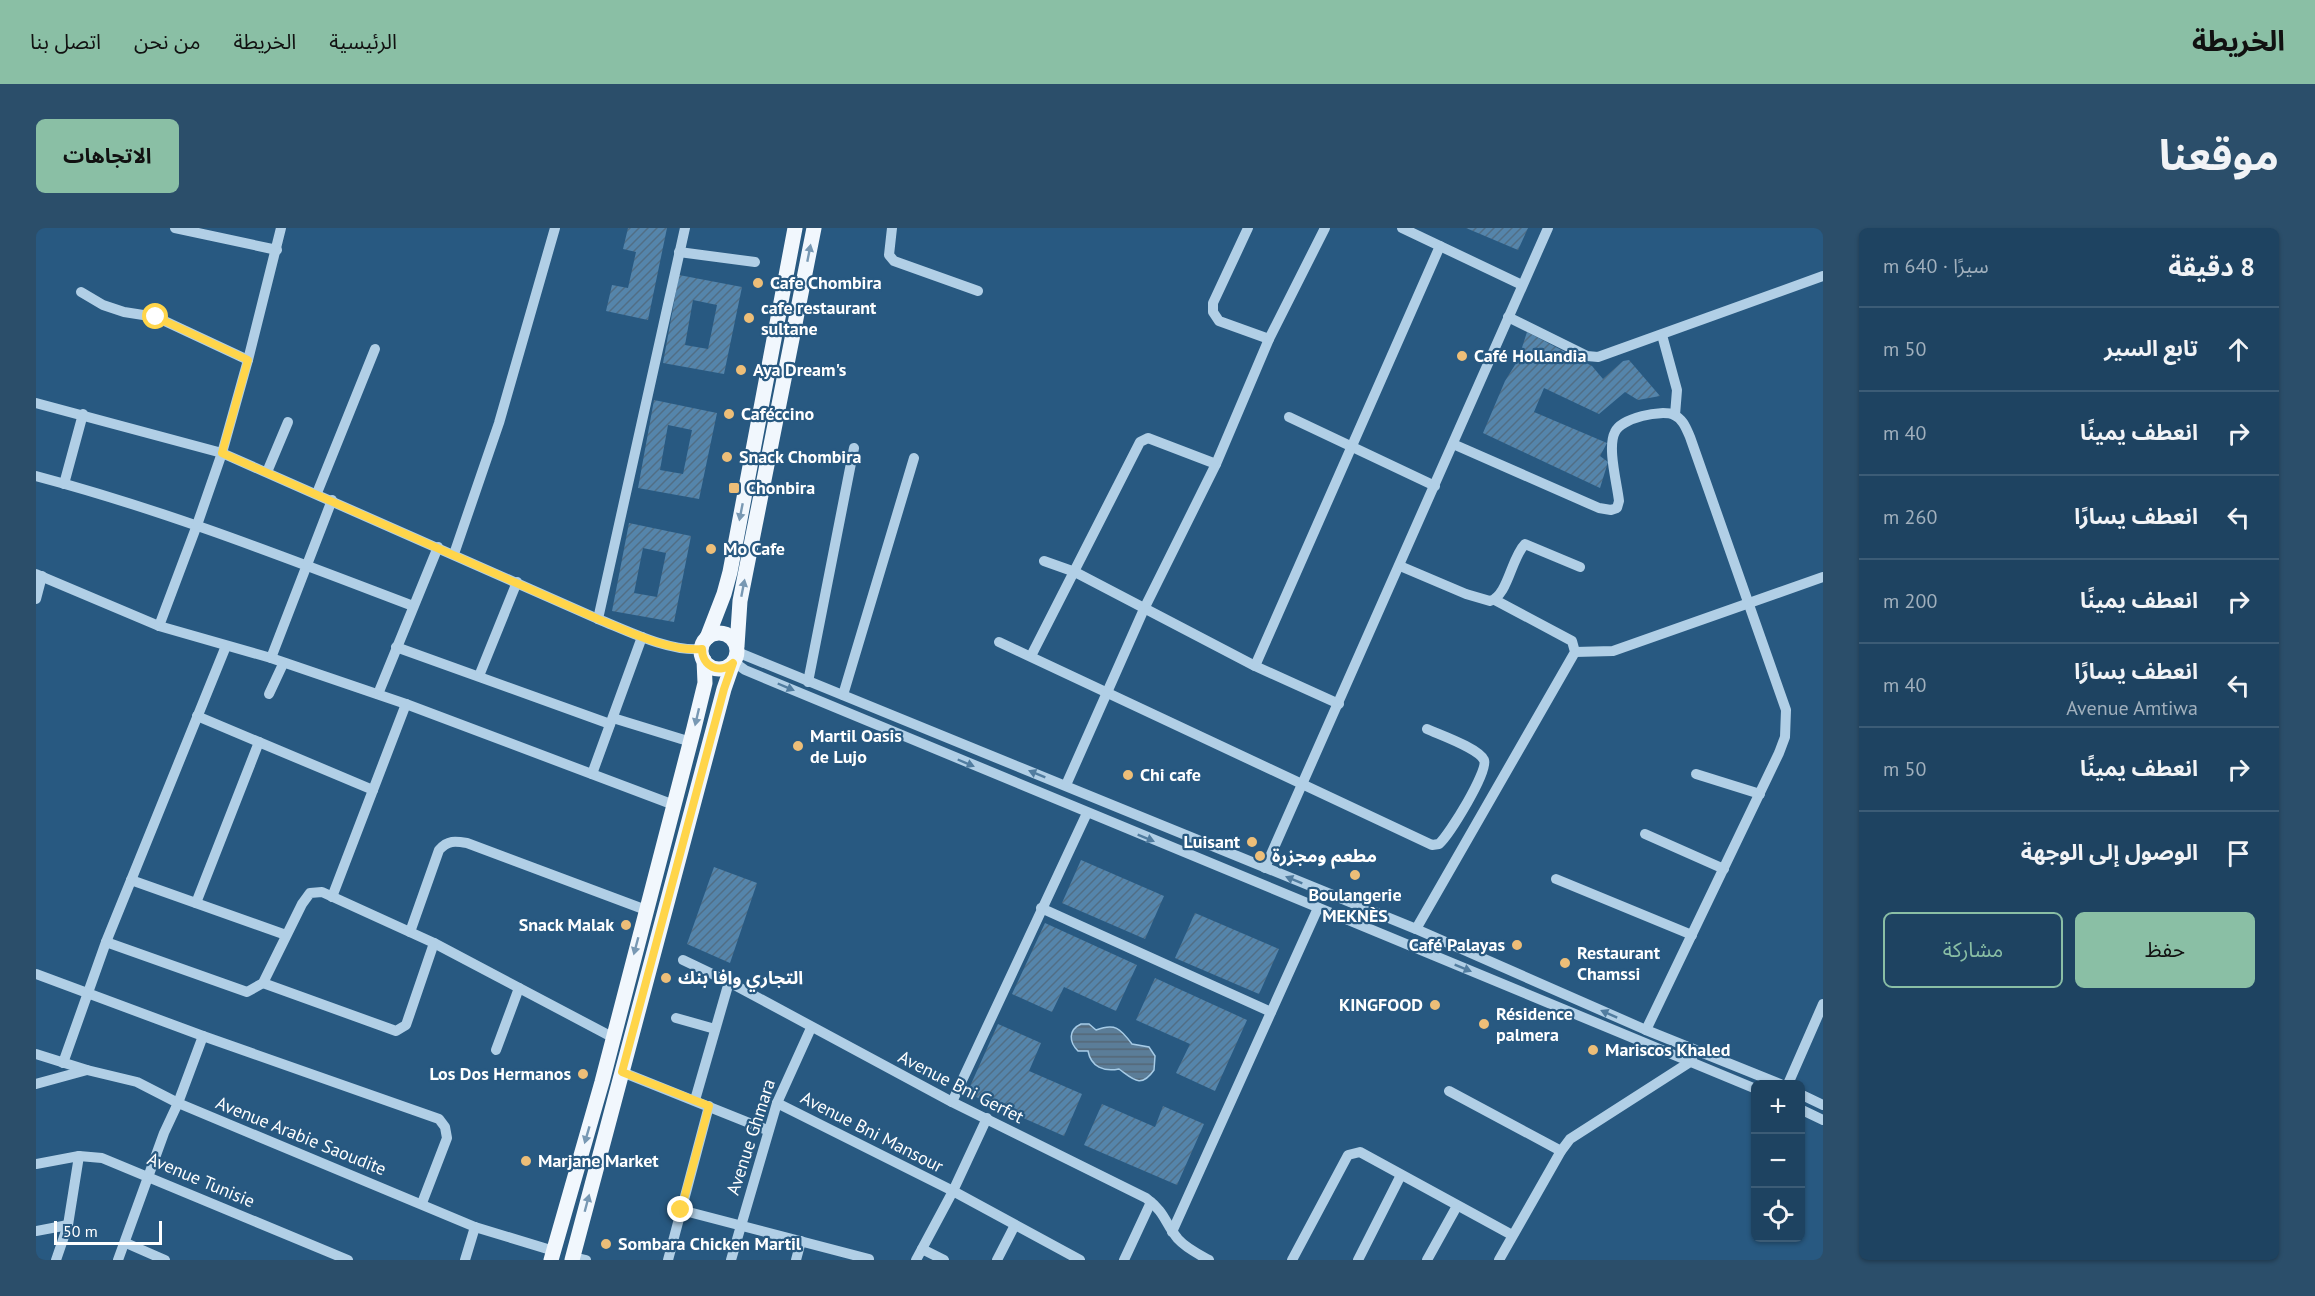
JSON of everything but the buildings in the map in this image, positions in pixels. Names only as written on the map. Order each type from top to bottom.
[{"type":"main road","points":[[553,1256],[602,1082],[705,683],[704,649],[730,572],[795,228]]},
{"type":"main road","points":[[577,1259],[622,1072],[724,689],[735,656],[740,602],[814,228]]},
{"type":"main road","points":[[724,634],[730,636],[735,656],[728,667],[717,669],[707,664],[704,649],[712,635],[724,634]]},
{"type":"street","points":[[175,228],[219,232],[277,250]]},
{"type":"street","points":[[159,626],[222,453],[281,228]]},
{"type":"street","points":[[454,554],[499,423],[555,228]]},
{"type":"street","points":[[598,619],[685,228]]},
{"type":"street","points":[[892,228],[889,255],[894,261],[978,291]]},
{"type":"street","points":[[1248,228],[1213,303],[1212,312],[1219,321],[1269,339]]},
{"type":"street","points":[[1066,785],[1144,609],[1216,464],[1269,339],[1325,228]]},
{"type":"street","points":[[1402,228],[1522,285]]},
{"type":"street","points":[[1265,868],[1548,228]]},
{"type":"street","points":[[1255,666],[1440,246]]},
{"type":"street","points":[[679,252],[755,262]]},
{"type":"street","points":[[1508,317],[1587,356],[1610,354],[1823,276]]},
{"type":"street","points":[[81,292],[103,305],[123,312],[156,317],[248,360]]},
{"type":"street","points":[[1662,335],[1677,390],[1675,415]]},
{"type":"street","points":[[317,493],[375,349]]},
{"type":"street","points":[[36,403],[222,453],[642,637],[683,649],[704,649]]},
{"type":"street","points":[[1453,444],[1599,508],[1611,510],[1617,508],[1619,501],[1612,446],[1617,428],[1659,412],[1675,415],[1684,424],[1690,437],[1786,710],[1785,737],[1760,794],[1646,1030]]},
{"type":"street","points":[[64,483],[83,414]]},
{"type":"street","points":[[1289,417],[1435,486]]},
{"type":"street","points":[[267,471],[288,422]]},
{"type":"street","points":[[1031,656],[1140,442],[1148,438],[1216,464]]},
{"type":"street","points":[[808,682],[854,448]]},
{"type":"street","points":[[843,695],[914,458]]},
{"type":"street","points":[[36,476],[99,492],[197,525],[413,606]]},
{"type":"street","points":[[271,658],[332,500]]},
{"type":"street","points":[[1400,566],[1490,602],[1495,600],[1505,585],[1519,550],[1525,544],[1580,567]]},
{"type":"street","points":[[378,694],[438,547]]},
{"type":"street","points":[[1044,561],[1075,572],[1255,666],[1339,704]]},
{"type":"street","points":[[36,599],[39,575],[159,626],[271,658],[283,664],[378,694],[674,805]]},
{"type":"street","points":[[1575,652],[1613,651],[1823,577]]},
{"type":"street","points":[[479,676],[517,582]]},
{"type":"street","points":[[1416,929],[1575,652],[1572,641],[1562,634],[1495,600]]},
{"type":"street","points":[[592,774],[642,637]]},
{"type":"street","points":[[999,642],[1432,845],[1439,844],[1454,824],[1482,776],[1485,765],[1477,752],[1427,729]]},
{"type":"street","points":[[63,1063],[106,942],[226,646]]},
{"type":"street","points":[[396,646],[612,721],[691,742]]},
{"type":"street","points":[[735,656],[843,695],[1066,785],[1416,929],[1646,1030],[1770,1080]]},
{"type":"street","points":[[735,656],[745,670],[1751,1087]]},
{"type":"street","points":[[269,694],[283,664]]},
{"type":"street","points":[[332,897],[406,704]]},
{"type":"street","points":[[197,716],[373,790]]},
{"type":"street","points":[[196,903],[259,742]]},
{"type":"street","points":[[1696,774],[1760,794]]},
{"type":"street","points":[[952,1102],[1087,813]]},
{"type":"street","points":[[1645,834],[1724,869]]},
{"type":"street","points":[[410,932],[439,850],[446,842],[467,843],[646,910]]},
{"type":"street","points":[[1556,879],[1692,935]]},
{"type":"street","points":[[131,880],[286,935]]},
{"type":"street","points":[[106,942],[247,992],[263,983],[302,904],[310,893],[322,892],[434,943],[612,1037]]},
{"type":"street","points":[[1041,908],[1271,1012]]},
{"type":"street","points":[[1172,1232],[1318,908]]},
{"type":"street","points":[[263,983],[396,1031],[406,1025],[434,943]]},
{"type":"street","name":"Avenue Bni Gerfet","points":[[683,960],[729,982],[952,1102],[1151,1202],[1160,1209],[1172,1232],[1185,1246],[1209,1260]]},
{"type":"street","points":[[36,974],[203,1036],[439,1119],[445,1127],[447,1138],[422,1203]]},
{"type":"street","points":[[695,1100],[729,982]]},
{"type":"street","points":[[496,1050],[519,988]]},
{"type":"street","points":[[1790,1080],[1823,1004]]},
{"type":"street","points":[[676,1018],[715,1029]]},
{"type":"street","name":"Avenue Ghmara","points":[[731,1260],[767,1130],[811,1028]]},
{"type":"street","points":[[118,1260],[164,1133],[203,1036]]},
{"type":"street","points":[[1498,1260],[1570,1139],[1690,1062],[1695,1050]]},
{"type":"street","name":"Avenue Arabie Saoudite","points":[[36,1054],[137,1082],[178,1103],[475,1227],[553,1256]]},
{"type":"street","points":[[36,1084],[87,1070]]},
{"type":"street","points":[[622,1072],[767,1130]]},
{"type":"street","points":[[1449,1091],[1561,1151]]},
{"type":"street","points":[[1805,1096],[1823,1105]]},
{"type":"street","name":"Avenue Bni Mansour","points":[[777,1103],[953,1191],[1080,1260]]},
{"type":"street","points":[[668,1260],[709,1106]]},
{"type":"street","points":[[1805,1111],[1823,1120]]},
{"type":"street","points":[[916,1260],[953,1191],[987,1118]]},
{"type":"street","points":[[1292,1260],[1350,1154],[1360,1152],[1512,1235]]},
{"type":"street","points":[[56,1260],[68,1225],[79,1156]]},
{"type":"street","name":"Avenue Tunisie","points":[[36,1164],[79,1156],[102,1158],[348,1260]]},
{"type":"street","points":[[1358,1260],[1401,1175]]},
{"type":"street","points":[[1124,1260],[1151,1202]]},
{"type":"street","points":[[1427,1260],[1457,1206]]},
{"type":"street","points":[[681,1210],[869,1259]]},
{"type":"street","points":[[36,1231],[68,1225]]},
{"type":"street","points":[[997,1260],[1015,1225]]},
{"type":"street","points":[[465,1260],[475,1227]]},
{"type":"street","points":[[796,1260],[801,1240]]},
{"type":"street","points":[[126,1243],[165,1260]]},
{"type":"street","points":[[922,1249],[944,1260]]},
{"type":"water","points":[[1081,1024],[1089,1024],[1096,1030],[1108,1027],[1117,1028],[1132,1044],[1149,1047],[1155,1056],[1154,1070],[1141,1081],[1133,1079],[1119,1069],[1108,1070],[1095,1065],[1088,1051],[1078,1051],[1073,1044],[1072,1033]]},
{"type":"place","name":"Cafe Chombira","points":[[758,283]]},
{"type":"place","name":"cafe restaurant sultane","points":[[749,318]]},
{"type":"place","name":"Café Hollandia","points":[[1462,356]]},
{"type":"place","name":"Aya Dream's","points":[[741,370]]},
{"type":"place","name":"Caféccino","points":[[729,414]]},
{"type":"place","name":"Snack Chombira","points":[[727,457]]},
{"type":"place","name":"Chonbira","points":[[734,488]]},
{"type":"place","name":"Mo Cafe","points":[[711,549]]},
{"type":"place","name":"Martil Oasis de Lujo","points":[[798,746]]},
{"type":"place","name":"Chi cafe","points":[[1128,775]]},
{"type":"place","name":"Luisant","points":[[1252,842]]},
{"type":"place","name":"مطعم ومجزرة","points":[[1260,856]]},
{"type":"place","name":"Boulangerie MEKNÈS","points":[[1355,875]]},
{"type":"place","name":"Snack Malak","points":[[626,925]]},
{"type":"place","name":"Café Palayas","points":[[1517,945]]},
{"type":"place","name":"Restaurant Chamssi","points":[[1565,963]]},
{"type":"place","name":"التجاري وافا بنك","points":[[666,978]]},
{"type":"place","name":"KINGFOOD","points":[[1435,1005]]},
{"type":"place","name":"Résidence palmera","points":[[1484,1024]]},
{"type":"place","name":"Mariscos Khaled","points":[[1593,1050]]},
{"type":"place","name":"Los Dos Hermanos","points":[[583,1074]]},
{"type":"place","name":"Marjane Market","points":[[526,1161]]},
{"type":"place","name":"Sombara Chicken Martil","points":[[606,1244]]},
{"type":"route","points":[[156,317],[248,360],[222,453],[642,637],[683,649],[702,649],[704,660],[712,667],[723,669],[733,663],[724,689],[622,1072],[709,1106],[681,1210]]}]
